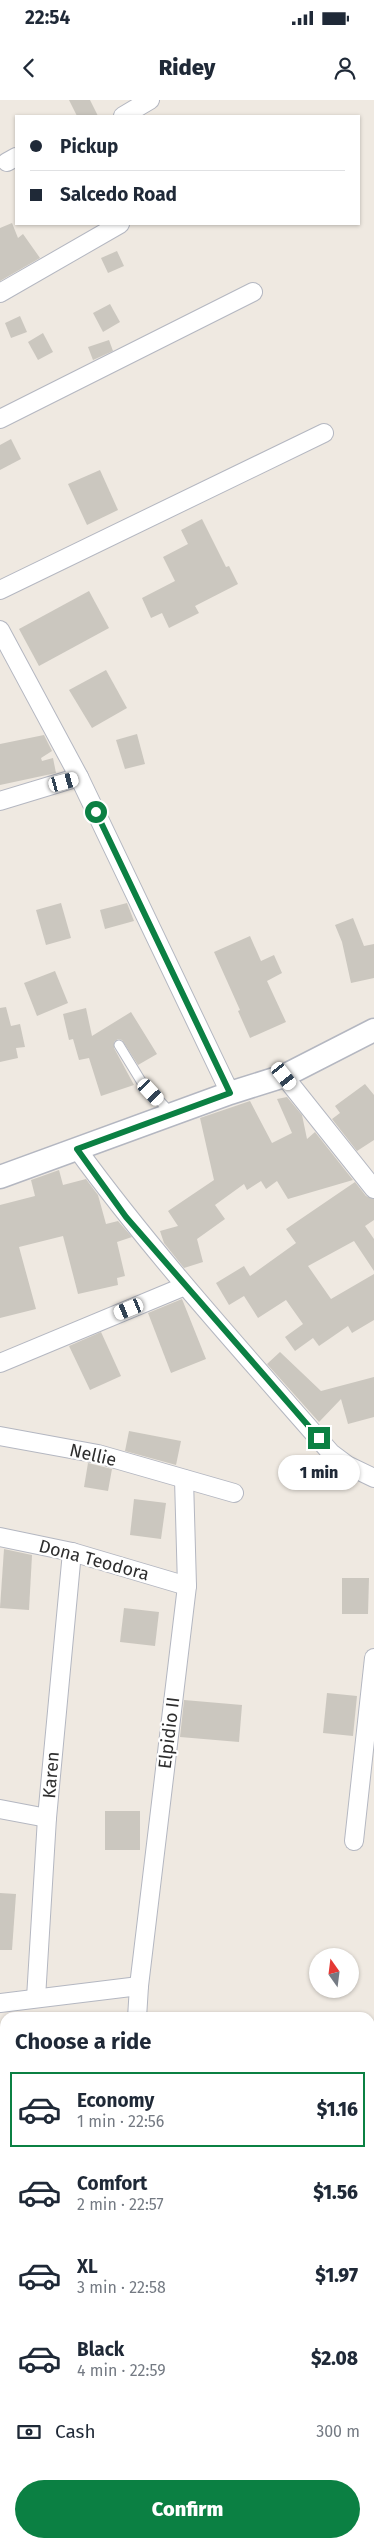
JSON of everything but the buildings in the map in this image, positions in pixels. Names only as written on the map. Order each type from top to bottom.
[{"type":"street","points":[[127,115],[150,100]]},
{"type":"street","points":[[0,293],[118,225]]},
{"type":"street","points":[[0,419],[253,292]]},
{"type":"street","points":[[0,590],[324,433]]},
{"type":"street","points":[[0,630],[79,777],[230,1093]]},
{"type":"street","points":[[0,801],[79,777]]},
{"type":"street","points":[[0,1177],[230,1093],[284,1076],[374,1030]]},
{"type":"street","points":[[284,1076],[374,1189]]},
{"type":"street","points":[[77,1149],[126,1217],[331,1453],[347,1465],[374,1478]]},
{"type":"street","points":[[0,1363],[185,1286]]},
{"type":"street","name":"Nellie","points":[[0,1436],[98,1454],[234,1493]]},
{"type":"street","name":"Elpidio II","points":[[137,2012],[186,1586],[184,1479]]},
{"type":"street","name":"Dona Teodora","points":[[0,1537],[72,1552],[186,1586]]},
{"type":"street","name":"Karen","points":[[36,1998],[47,1818],[72,1552]]},
{"type":"street","points":[[354,1841],[374,1658]]},
{"type":"street","points":[[0,1809],[47,1818]]},
{"type":"street","points":[[0,2003],[139,1986]]},
{"type":"lane","points":[[119,1046],[141,1080],[172,1114]]},
{"type":"route","points":[[96,812],[230,1093],[77,1149],[126,1217],[319,1438]]}]
